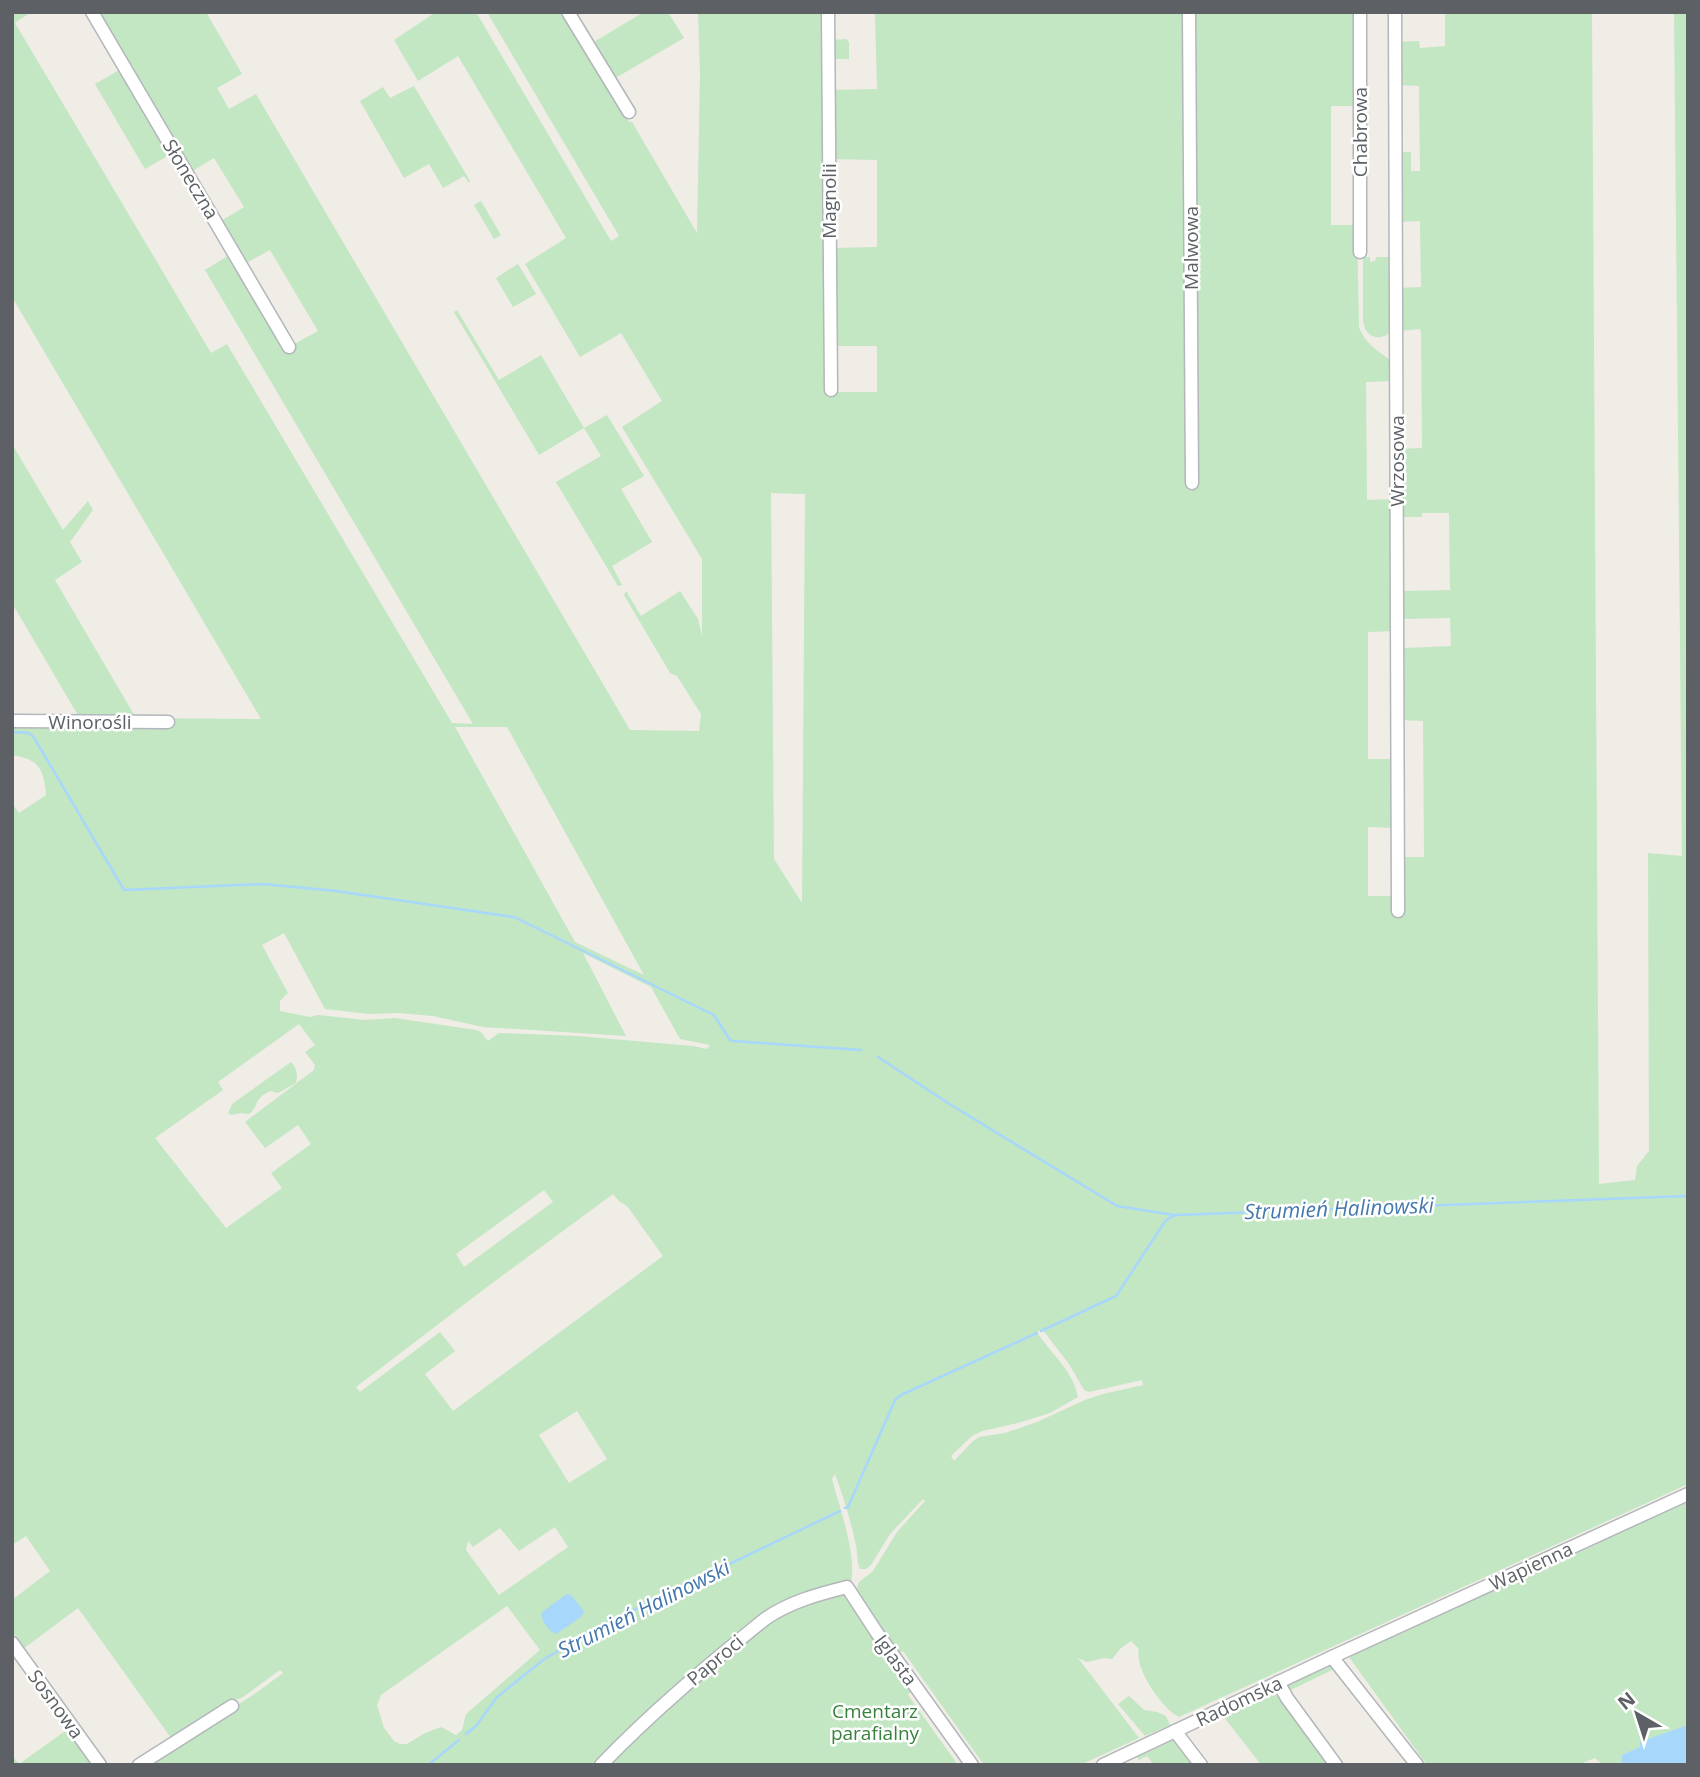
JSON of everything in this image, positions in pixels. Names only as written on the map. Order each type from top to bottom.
[{"type":"street","name":"Słoneczna","points":[[92,12],[289,347]]},
{"type":"street","points":[[568,12],[629,112]]},
{"type":"street","name":"Magnolii","points":[[828,12],[831,390]]},
{"type":"street","name":"Malwowa","points":[[1189,12],[1192,483]]},
{"type":"street","name":"Chabrowa","points":[[1360,12],[1360,252]]},
{"type":"street","name":"Wrzosowa","points":[[1395,12],[1398,911]]},
{"type":"street","name":"Winorośli","points":[[12,721],[168,722]]},
{"type":"street","name":"Wapienna","points":[[1374,1638],[1688,1494]]},
{"type":"street","name":"Paproci","points":[[601,1765],[673,1695],[765,1619],[803,1600],[848,1587]]},
{"type":"street","name":"Iglasta","points":[[848,1587],[877,1633],[972,1765]]},
{"type":"street","name":"Radomska","points":[[1103,1765],[1119,1762],[1175,1731],[1374,1638]]},
{"type":"street","name":"Sosnowa","points":[[12,1643],[100,1765]]},
{"type":"street","points":[[1332,1657],[1417,1765]]},
{"type":"street","points":[[1278,1682],[1336,1765]]},
{"type":"street","points":[[139,1765],[232,1706]]},
{"type":"street","points":[[1175,1731],[1201,1765]]},
{"type":"green space","name":"Cmentarz parafialny","points":[[12,12],[31,12],[15,23],[211,353],[227,344],[452,723],[473,724],[205,270],[231,254],[287,348],[318,331],[270,250],[246,263],[221,221],[244,207],[214,158],[191,172],[96,12],[206,12],[242,74],[217,88],[229,109],[256,94],[630,730],[699,731],[701,714],[677,676],[670,673],[624,595],[626,591],[641,616],[680,591],[698,619],[702,636],[702,559],[622,427],[662,401],[621,333],[580,357],[525,264],[566,238],[458,56],[418,81],[394,40],[433,12],[476,12],[611,241],[619,236],[487,12],[564,12],[697,233],[700,74],[698,12],[824,12],[827,392],[877,392],[877,346],[832,346],[832,248],[877,247],[877,160],[832,159],[832,90],[877,89],[875,12],[1358,12],[1358,18],[1355,20],[1358,31],[1358,58],[1355,59],[1358,71],[1358,106],[1331,106],[1331,225],[1357,225],[1359,327],[1369,343],[1394,362],[1394,381],[1366,382],[1367,500],[1395,499],[1395,631],[1368,632],[1368,759],[1395,759],[1395,828],[1368,827],[1368,896],[1394,896],[1395,912],[1401,912],[1401,857],[1424,857],[1423,721],[1400,720],[1401,645],[1404,648],[1451,646],[1450,618],[1401,619],[1403,591],[1450,590],[1449,513],[1422,513],[1422,517],[1403,517],[1403,530],[1401,529],[1400,449],[1422,448],[1421,332],[1420,329],[1399,331],[1399,288],[1421,287],[1420,221],[1398,222],[1398,189],[1401,187],[1401,179],[1398,152],[1411,152],[1411,171],[1420,171],[1419,86],[1397,85],[1397,42],[1419,41],[1420,48],[1445,46],[1445,12],[1592,12],[1599,1184],[1635,1180],[1637,1166],[1649,1151],[1648,853],[1682,856],[1674,12],[1688,12],[1688,1484],[1179,1717],[1165,1706],[1151,1687],[1140,1666],[1139,1649],[1131,1641],[1112,1659],[1087,1662],[1078,1658],[1139,1738],[1080,1765],[984,1765],[903,1651],[897,1655],[855,1594],[859,1582],[873,1571],[897,1532],[925,1501],[923,1499],[890,1534],[871,1565],[860,1569],[851,1524],[835,1474],[832,1479],[852,1558],[851,1582],[769,1611],[685,1680],[623,1738],[628,1741],[763,1623],[784,1610],[838,1592],[844,1593],[852,1602],[892,1659],[889,1662],[910,1692],[908,1695],[958,1765],[146,1765],[283,1673],[280,1670],[243,1697],[228,1703],[171,1738],[78,1608],[23,1649],[12,1631],[12,1600],[50,1571],[26,1536],[12,1545],[12,803],[19,813],[46,795],[44,778],[38,767],[28,759],[12,755],[12,723],[22,723],[20,718],[12,718],[12,714],[41,714],[47,719],[79,717],[12,603],[12,444],[63,530],[88,501],[93,510],[70,542],[82,562],[55,580],[136,718],[261,719],[12,297]],"holes":[[[771,493],[805,494],[802,903],[774,859]],[[455,727],[507,727],[644,975],[575,942]],[[284,933],[325,1009],[433,1016],[483,1027],[626,1036],[583,953],[651,987],[680,1039],[710,1045],[707,1049],[577,1036],[499,1033],[488,1041],[476,1030],[395,1018],[365,1020],[318,1015],[310,1017],[280,1011],[280,1001],[288,993],[262,945]],[[299,1024],[315,1045],[305,1052],[315,1065],[314,1070],[245,1122],[265,1148],[298,1125],[311,1144],[271,1173],[282,1188],[226,1228],[155,1138],[223,1090],[218,1082]],[[544,1190],[553,1202],[464,1267],[456,1254]],[[613,1194],[627,1206],[663,1256],[453,1411],[425,1374],[455,1351],[440,1332],[360,1392],[356,1387]],[[1042,1329],[1069,1364],[1084,1390],[1089,1392],[1142,1380],[1143,1385],[1085,1400],[1005,1433],[979,1437],[954,1461],[951,1456],[972,1436],[1050,1413],[1078,1397],[1066,1370],[1037,1332]],[[577,1411],[607,1459],[569,1483],[539,1435]],[[555,1527],[568,1547],[499,1595],[466,1550],[468,1541],[473,1547],[500,1528],[519,1551]],[[507,1606],[540,1650],[466,1714],[462,1730],[456,1735],[441,1727],[407,1744],[400,1744],[394,1741],[384,1728],[377,1705],[381,1695]]]},
{"type":"green space","points":[[644,12],[668,12],[684,38],[612,80],[592,43]]},
{"type":"green space","points":[[846,39],[849,42],[849,59],[832,59],[831,40]]},
{"type":"green space","points":[[121,69],[171,154],[145,169],[95,84]]},
{"type":"green space","points":[[414,86],[469,183],[464,176],[443,188],[429,164],[404,178],[360,101],[383,87],[390,98]]},
{"type":"green space","points":[[481,201],[501,235],[494,239],[474,205]]},
{"type":"green space","points":[[1365,226],[1365,257],[1370,257],[1370,262],[1375,261],[1376,257],[1393,257],[1390,301],[1394,329],[1380,337],[1370,335],[1363,321]]},
{"type":"green space","points":[[518,264],[536,294],[513,307],[496,278]]},
{"type":"green space","points":[[457,310],[499,380],[541,355],[584,428],[539,455],[454,312]]},
{"type":"green space","points":[[607,415],[644,476],[621,489],[652,542],[612,566],[622,585],[618,586],[556,482],[601,456],[584,428]]},
{"type":"green space","points":[[291,1062],[295,1067],[296,1083],[278,1093],[270,1091],[265,1094],[249,1114],[228,1113],[232,1104]]},
{"type":"green space","points":[[1688,1502],[1688,1725],[1622,1755],[1622,1765],[1603,1765],[1595,1758],[1578,1765],[1427,1765],[1349,1657]]},
{"type":"green space","points":[[1334,1664],[1336,1668],[1287,1692],[1284,1687]]},
{"type":"green space","points":[[1274,1692],[1332,1765],[1256,1765],[1259,1762],[1223,1716]]},
{"type":"green space","points":[[1129,1696],[1144,1710],[1166,1716],[1170,1725],[1145,1736],[1118,1704]]},
{"type":"green space","points":[[68,1729],[96,1765],[12,1765],[12,1755],[19,1764]]},
{"type":"green space","points":[[1176,1737],[1198,1765],[1154,1765],[1147,1756],[1139,1760],[1136,1756]]},
{"type":"water","points":[[570,1594],[584,1611],[581,1617],[556,1634],[546,1626],[541,1613]]},
{"type":"water","points":[[1688,1725],[1688,1765],[1622,1765],[1622,1755],[1640,1747],[1640,1742]]},
{"type":"waterway","points":[[12,732],[29,733],[33,736],[124,890],[263,884],[336,891],[514,917],[714,1015],[730,1040],[861,1050]]},
{"type":"waterway","points":[[878,1057],[951,1105],[1117,1206],[1174,1215]]},
{"type":"waterway","name":"Strumień Halinowski","points":[[1041,1331],[1116,1296],[1166,1220],[1176,1215],[1688,1196]]},
{"type":"waterway","name":"Strumień Halinowski","points":[[845,1508],[848,1507],[895,1400],[1037,1333]]},
{"type":"waterway","name":"Strumień Halinowski","points":[[466,1734],[476,1726],[497,1697],[543,1660],[592,1630],[840,1511]]},
{"type":"waterway","name":"Strumień Halinowski","points":[[428,1765],[459,1740]]}]
